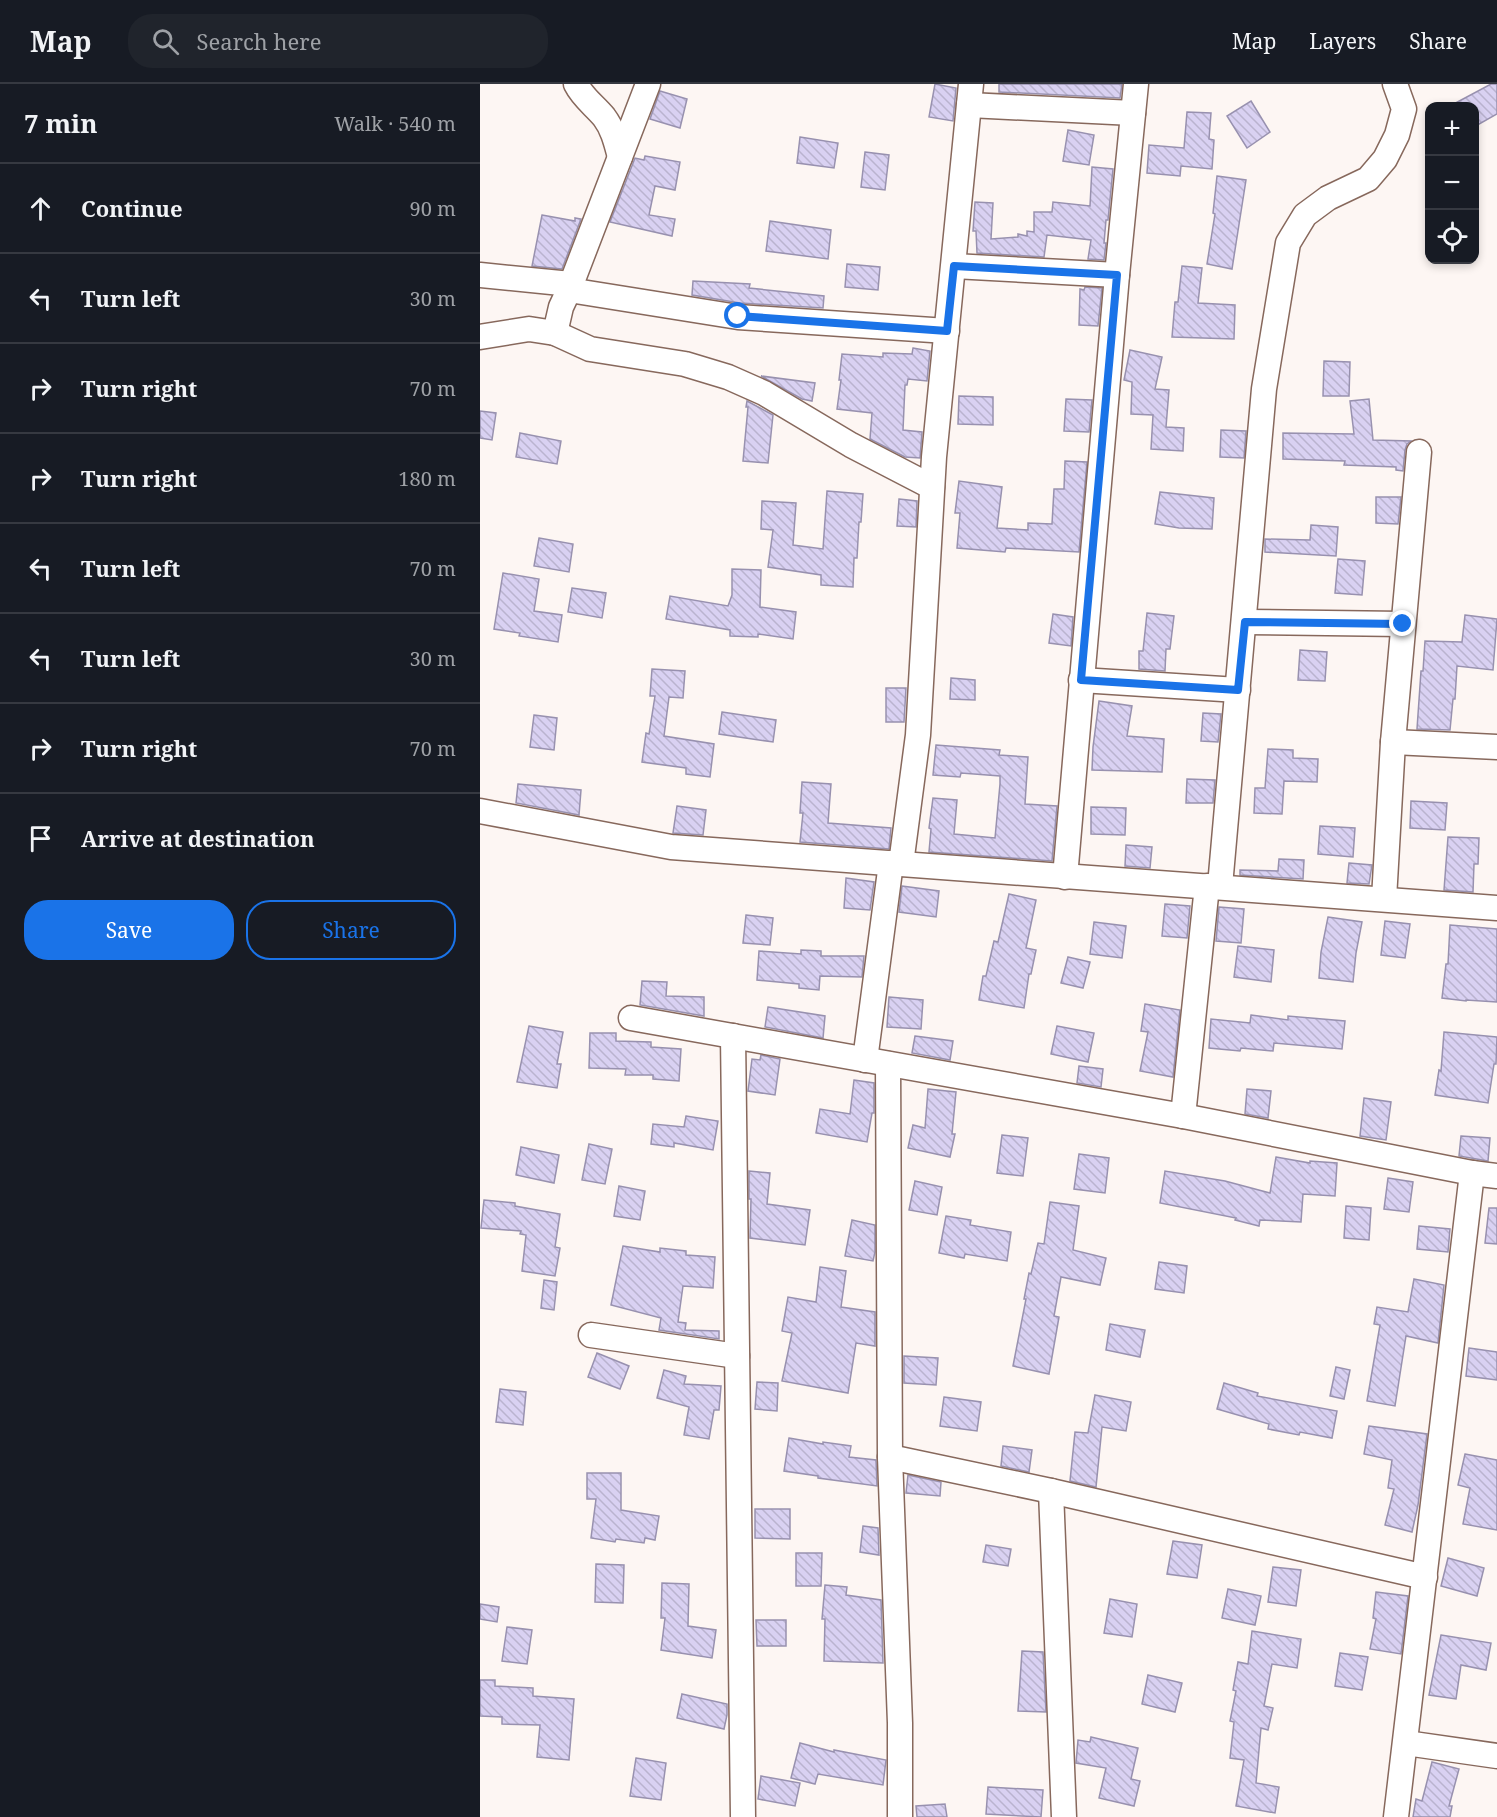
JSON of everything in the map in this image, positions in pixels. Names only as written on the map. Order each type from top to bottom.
[{"type":"street","points":[[576,84],[581,95],[603,116],[612,129],[620,157]]},
{"type":"street","points":[[555,333],[567,294],[648,84]]},
{"type":"street","points":[[1065,877],[1117,275],[1137,84]]},
{"type":"street","points":[[1183,1116],[1238,690],[1264,389],[1288,243],[1305,215],[1328,198],[1368,179],[1385,159],[1397,135],[1404,109],[1395,84]]},
{"type":"street","points":[[900,1817],[900,1723],[876,1062],[896,864],[918,735],[932,488],[970,94],[1133,113]]},
{"type":"street","points":[[954,266],[1117,275]]},
{"type":"street","points":[[480,275],[567,294],[738,316],[947,331]]},
{"type":"street","points":[[530,329],[567,294]]},
{"type":"street","points":[[480,337],[530,329],[555,333],[590,349],[685,364],[728,377],[764,393],[851,445],[932,488]]},
{"type":"street","points":[[1384,899],[1393,742],[1419,452]]},
{"type":"street","points":[[1245,622],[1403,624]]},
{"type":"street","points":[[1081,680],[1238,690]]},
{"type":"street","points":[[1393,742],[1497,747]]},
{"type":"street","points":[[480,811],[671,847],[1497,908]]},
{"type":"street","points":[[631,1018],[1183,1116],[1497,1176]]},
{"type":"street","points":[[733,1036],[743,1817]]},
{"type":"street","points":[[1396,1817],[1472,1173]]},
{"type":"street","points":[[591,1335],[737,1356]]},
{"type":"street","points":[[890,1457],[1051,1491],[1425,1577]]},
{"type":"street","points":[[1051,1491],[1064,1817]]},
{"type":"street","points":[[1406,1743],[1497,1756]]},
{"type":"building","points":[[935,84],[956,88],[953,121],[929,117]]},
{"type":"building","points":[[999,84],[1122,84],[1120,98],[999,92]]},
{"type":"building","points":[[1491,84],[1497,84],[1497,114],[1479,124],[1479,102],[1457,102]]},
{"type":"building","points":[[660,91],[687,99],[680,128],[650,119]]},
{"type":"building","points":[[1251,101],[1270,132],[1247,148],[1227,116]]},
{"type":"building","points":[[1187,112],[1211,113],[1209,139],[1214,140],[1212,169],[1181,166],[1180,176],[1147,173],[1149,145],[1184,148]]},
{"type":"building","points":[[1068,130],[1094,135],[1089,165],[1063,161]]},
{"type":"building","points":[[800,137],[838,143],[834,168],[797,163]]},
{"type":"building","points":[[865,152],[889,155],[885,190],[861,187]]},
{"type":"building","points":[[645,156],[680,162],[675,190],[655,186],[649,215],[675,219],[672,236],[610,222],[635,158],[644,160]]},
{"type":"building","points":[[1092,167],[1113,169],[1108,220],[1106,220],[1104,260],[1088,259],[1091,240],[1047,235],[1044,257],[977,253],[976,231],[973,231],[975,202],[993,203],[991,239],[1018,237],[1018,234],[1027,236],[1027,231],[1034,232],[1034,212],[1052,212],[1053,202],[1090,206]]},
{"type":"building","points":[[1217,176],[1246,180],[1232,269],[1207,264],[1215,214],[1213,213]]},
{"type":"building","points":[[542,215],[575,221],[575,218],[581,219],[562,269],[532,266]]},
{"type":"building","points":[[770,221],[831,230],[828,259],[766,251]]},
{"type":"building","points":[[847,264],[880,267],[878,290],[845,287]]},
{"type":"building","points":[[1182,266],[1202,268],[1198,303],[1235,305],[1234,339],[1172,337],[1175,302],[1178,302]]},
{"type":"building","points":[[693,281],[750,284],[749,288],[824,296],[823,308],[740,303],[692,295]]},
{"type":"building","points":[[1085,287],[1102,288],[1098,326],[1079,325],[1080,289],[1084,290]]},
{"type":"building","points":[[913,348],[930,351],[927,381],[908,379],[905,385],[903,430],[922,432],[920,458],[905,457],[870,439],[872,413],[837,409],[842,354],[883,357],[883,353],[912,354]]},
{"type":"building","points":[[1130,350],[1162,357],[1155,389],[1169,390],[1166,427],[1184,428],[1183,451],[1151,449],[1153,415],[1131,414],[1132,382],[1124,380]]},
{"type":"building","points":[[1324,361],[1350,362],[1349,396],[1323,396]]},
{"type":"building","points":[[761,376],[815,383],[812,401],[802,399]]},
{"type":"building","points":[[959,396],[993,397],[993,425],[958,424]]},
{"type":"building","points":[[1066,399],[1092,400],[1089,432],[1064,431]]},
{"type":"building","points":[[1369,399],[1373,440],[1411,441],[1405,450],[1403,471],[1396,470],[1396,467],[1344,465],[1345,461],[1283,459],[1283,433],[1354,434],[1350,401]]},
{"type":"building","points":[[747,401],[773,415],[768,463],[743,461]]},
{"type":"building","points":[[480,411],[496,413],[492,440],[480,438]]},
{"type":"building","points":[[1221,430],[1246,431],[1244,458],[1220,457]]},
{"type":"building","points":[[520,433],[561,441],[557,464],[516,457]]},
{"type":"building","points":[[1065,461],[1087,462],[1079,552],[1006,548],[1005,552],[957,548],[960,513],[955,513],[959,481],[1002,487],[997,528],[1028,530],[1028,523],[1052,524],[1054,489],[1064,489]]},
{"type":"building","points":[[827,491],[863,494],[857,558],[854,558],[853,587],[821,585],[821,575],[768,567],[773,530],[761,529],[762,501],[796,503],[793,545],[823,549]]},
{"type":"building","points":[[1160,492],[1214,498],[1212,529],[1179,528],[1155,524]]},
{"type":"building","points":[[1376,497],[1401,497],[1398,524],[1376,523]]},
{"type":"building","points":[[899,499],[917,501],[916,527],[897,526]]},
{"type":"building","points":[[1311,525],[1338,527],[1336,556],[1265,552],[1265,539],[1310,540]]},
{"type":"building","points":[[539,538],[573,544],[569,572],[534,566]]},
{"type":"building","points":[[1338,559],[1365,561],[1362,595],[1335,593]]},
{"type":"building","points":[[732,569],[761,570],[760,607],[796,612],[793,639],[758,634],[758,637],[730,636],[730,630],[666,619],[670,596],[728,606],[732,595]]},
{"type":"building","points":[[503,573],[539,579],[534,611],[562,615],[558,642],[519,636],[520,633],[494,629]]},
{"type":"building","points":[[572,588],[606,593],[602,618],[568,612]]},
{"type":"building","points":[[1147,613],[1174,616],[1170,649],[1166,649],[1165,671],[1139,669],[1139,651],[1143,651]]},
{"type":"building","points":[[1053,614],[1073,617],[1071,646],[1049,643]]},
{"type":"building","points":[[1465,615],[1497,619],[1493,670],[1457,666],[1450,730],[1417,729],[1425,641],[1462,642]]},
{"type":"building","points":[[1300,650],[1327,652],[1325,681],[1298,680]]},
{"type":"building","points":[[652,669],[685,671],[683,698],[669,697],[664,736],[714,744],[710,777],[686,774],[686,768],[642,762],[655,696],[650,696]]},
{"type":"building","points":[[951,678],[975,680],[975,700],[950,699]]},
{"type":"building","points":[[886,688],[906,688],[904,722],[886,722]]},
{"type":"building","points":[[1099,701],[1132,706],[1127,736],[1164,739],[1162,772],[1092,770]]},
{"type":"building","points":[[722,712],[776,720],[773,742],[719,734]]},
{"type":"building","points":[[1203,713],[1221,714],[1218,742],[1201,741]]},
{"type":"building","points":[[534,715],[557,718],[554,750],[530,747]]},
{"type":"building","points":[[936,745],[1000,750],[999,755],[1028,757],[1025,804],[1057,806],[1052,861],[929,852],[933,798],[957,800],[954,834],[995,838],[1000,784],[1000,776],[961,773],[960,777],[933,775]]},
{"type":"building","points":[[1268,749],[1293,750],[1293,758],[1318,759],[1317,782],[1284,781],[1282,814],[1254,813],[1255,788],[1265,788]]},
{"type":"building","points":[[1187,779],[1215,780],[1213,803],[1186,803]]},
{"type":"building","points":[[802,782],[831,784],[828,823],[891,828],[889,849],[800,842],[803,813],[800,813]]},
{"type":"building","points":[[518,784],[581,790],[579,815],[516,803]]},
{"type":"building","points":[[1411,801],[1447,803],[1445,830],[1410,828]]},
{"type":"building","points":[[677,806],[706,810],[703,835],[673,833]]},
{"type":"building","points":[[1091,807],[1126,808],[1125,835],[1091,834]]},
{"type":"building","points":[[1320,826],[1355,828],[1353,857],[1318,854]]},
{"type":"building","points":[[1448,837],[1479,838],[1478,864],[1474,864],[1473,892],[1444,890]]},
{"type":"building","points":[[1126,845],[1152,847],[1150,868],[1125,866]]},
{"type":"building","points":[[1279,859],[1304,860],[1303,879],[1240,875],[1240,870],[1278,871]]},
{"type":"building","points":[[1349,863],[1372,865],[1369,884],[1347,883]]},
{"type":"building","points":[[846,878],[874,882],[870,910],[844,908]]},
{"type":"building","points":[[902,886],[939,891],[936,917],[899,912]]},
{"type":"building","points":[[1009,894],[1036,900],[1026,948],[1036,950],[1031,974],[1029,974],[1024,1008],[979,1000],[983,976],[986,976],[994,941],[998,942]]},
{"type":"building","points":[[1165,904],[1190,906],[1187,938],[1162,936]]},
{"type":"building","points":[[1219,907],[1244,909],[1241,943],[1216,941]]},
{"type":"building","points":[[746,915],[773,918],[770,945],[743,943]]},
{"type":"building","points":[[1328,917],[1362,922],[1353,982],[1319,978],[1321,952]]},
{"type":"building","points":[[1385,921],[1410,924],[1405,958],[1381,955]]},
{"type":"building","points":[[1094,922],[1126,926],[1122,958],[1090,954]]},
{"type":"building","points":[[1450,925],[1497,929],[1497,1002],[1442,998],[1446,964],[1448,964]]},
{"type":"building","points":[[1238,946],[1274,950],[1271,982],[1234,977]]},
{"type":"building","points":[[801,950],[821,951],[821,956],[864,956],[862,977],[820,976],[819,990],[799,988],[799,984],[757,980],[759,951],[801,954]]},
{"type":"building","points":[[1068,957],[1090,962],[1083,988],[1061,983]]},
{"type":"building","points":[[642,981],[667,982],[666,996],[704,997],[704,1016],[640,1005]]},
{"type":"building","points":[[889,997],[923,1000],[921,1029],[887,1027]]},
{"type":"building","points":[[1145,1004],[1180,1010],[1173,1077],[1140,1071],[1148,1032],[1141,1031]]},
{"type":"building","points":[[768,1007],[825,1016],[823,1038],[765,1027]]},
{"type":"building","points":[[1251,1015],[1288,1020],[1288,1016],[1345,1021],[1342,1049],[1274,1043],[1273,1051],[1209,1048],[1211,1019],[1250,1023]]},
{"type":"building","points":[[529,1026],[563,1032],[557,1064],[561,1064],[557,1088],[517,1082]]},
{"type":"building","points":[[1057,1026],[1094,1033],[1088,1062],[1051,1054]]},
{"type":"building","points":[[1444,1032],[1497,1037],[1496,1064],[1494,1064],[1488,1103],[1435,1095],[1439,1070],[1441,1071]]},
{"type":"building","points":[[590,1033],[616,1033],[616,1041],[651,1042],[651,1047],[681,1049],[679,1081],[653,1079],[653,1075],[625,1075],[626,1069],[589,1068]]},
{"type":"building","points":[[915,1036],[953,1041],[950,1060],[912,1053]]},
{"type":"building","points":[[761,1055],[780,1059],[775,1095],[748,1091],[752,1059],[760,1060]]},
{"type":"building","points":[[1079,1066],[1103,1069],[1101,1087],[1077,1083]]},
{"type":"building","points":[[854,1080],[874,1083],[874,1113],[872,1113],[867,1142],[816,1133],[820,1109],[850,1114]]},
{"type":"building","points":[[928,1089],[956,1092],[952,1134],[955,1134],[950,1157],[908,1148],[913,1125],[925,1128]]},
{"type":"building","points":[[1247,1089],[1271,1091],[1268,1118],[1245,1114]]},
{"type":"building","points":[[1364,1098],[1391,1102],[1386,1140],[1360,1136]]},
{"type":"building","points":[[686,1116],[718,1121],[713,1150],[674,1143],[674,1147],[651,1144],[653,1124],[684,1127]]},
{"type":"building","points":[[1002,1135],[1028,1138],[1023,1176],[997,1173]]},
{"type":"building","points":[[1461,1136],[1490,1138],[1488,1161],[1459,1156]]},
{"type":"building","points":[[589,1144],[612,1149],[605,1184],[582,1180]]},
{"type":"building","points":[[521,1147],[559,1155],[554,1183],[516,1175]]},
{"type":"building","points":[[1079,1154],[1109,1158],[1105,1193],[1074,1189]]},
{"type":"building","points":[[1276,1157],[1310,1163],[1310,1161],[1337,1163],[1335,1196],[1303,1194],[1301,1222],[1260,1220],[1259,1226],[1235,1220],[1236,1218],[1160,1203],[1165,1171],[1225,1181],[1270,1193]]},
{"type":"building","points":[[749,1171],[770,1173],[767,1204],[810,1210],[805,1245],[750,1238]]},
{"type":"building","points":[[1388,1178],[1413,1182],[1409,1212],[1384,1209]]},
{"type":"building","points":[[915,1181],[942,1187],[937,1215],[909,1210]]},
{"type":"building","points":[[619,1186],[645,1191],[640,1220],[614,1216]]},
{"type":"building","points":[[484,1200],[515,1203],[515,1206],[560,1214],[555,1247],[560,1248],[555,1276],[522,1271],[526,1235],[520,1234],[521,1231],[481,1228]]},
{"type":"building","points":[[1050,1202],[1079,1206],[1073,1250],[1106,1258],[1100,1285],[1061,1277],[1054,1316],[1059,1317],[1049,1374],[1013,1366],[1029,1273],[1031,1274],[1038,1243],[1044,1244]]},
{"type":"building","points":[[1346,1206],[1371,1208],[1369,1240],[1344,1238]]},
{"type":"building","points":[[1489,1208],[1497,1208],[1497,1244],[1485,1243]]},
{"type":"building","points":[[946,1216],[971,1220],[970,1225],[1011,1232],[1007,1261],[965,1254],[964,1258],[939,1253]]},
{"type":"building","points":[[852,1220],[875,1225],[873,1261],[845,1256]]},
{"type":"building","points":[[1419,1226],[1450,1229],[1448,1252],[1417,1249]]},
{"type":"building","points":[[623,1246],[660,1252],[660,1248],[686,1251],[686,1255],[715,1257],[713,1288],[683,1286],[678,1322],[686,1323],[685,1330],[719,1331],[719,1339],[659,1330],[661,1318],[611,1305]]},
{"type":"building","points":[[1159,1262],[1187,1266],[1184,1293],[1155,1289]]},
{"type":"building","points":[[820,1267],[846,1271],[841,1307],[875,1312],[875,1346],[856,1343],[848,1393],[782,1381],[792,1333],[782,1331],[788,1297],[816,1302]]},
{"type":"building","points":[[1414,1279],[1444,1285],[1438,1343],[1406,1336],[1395,1406],[1367,1401],[1380,1325],[1374,1324],[1377,1307],[1408,1312]]},
{"type":"building","points":[[544,1280],[557,1282],[554,1310],[541,1308]]},
{"type":"building","points":[[1110,1324],[1145,1330],[1140,1357],[1106,1350]]},
{"type":"building","points":[[1469,1348],[1497,1352],[1497,1380],[1466,1376]]},
{"type":"building","points":[[597,1353],[629,1366],[620,1389],[588,1377]]},
{"type":"building","points":[[904,1356],[938,1358],[936,1385],[904,1383]]},
{"type":"building","points":[[1336,1367],[1350,1370],[1344,1399],[1330,1396]]},
{"type":"building","points":[[664,1370],[686,1376],[684,1384],[721,1386],[719,1410],[714,1410],[709,1439],[684,1435],[689,1407],[657,1398]]},
{"type":"building","points":[[757,1382],[778,1383],[777,1411],[755,1409]]},
{"type":"building","points":[[1224,1383],[1258,1393],[1257,1396],[1337,1411],[1332,1438],[1268,1429],[1269,1424],[1217,1409]]},
{"type":"building","points":[[500,1389],[526,1392],[523,1425],[496,1422]]},
{"type":"building","points":[[1095,1395],[1131,1402],[1126,1431],[1102,1427],[1096,1487],[1070,1481],[1075,1432],[1088,1433]]},
{"type":"building","points":[[944,1397],[981,1402],[977,1431],[940,1426]]},
{"type":"building","points":[[1369,1426],[1427,1434],[1418,1505],[1412,1532],[1385,1525],[1394,1489],[1388,1488],[1392,1460],[1364,1454]]},
{"type":"building","points":[[789,1438],[851,1446],[849,1457],[876,1460],[877,1486],[784,1471]]},
{"type":"building","points":[[1003,1446],[1032,1450],[1029,1472],[1001,1466]]},
{"type":"building","points":[[1465,1454],[1497,1460],[1497,1530],[1463,1524],[1470,1488],[1458,1485]]},
{"type":"building","points":[[587,1473],[621,1473],[621,1510],[659,1516],[655,1540],[645,1538],[644,1543],[591,1538],[596,1499],[587,1499]]},
{"type":"building","points":[[908,1475],[941,1482],[940,1496],[906,1493]]},
{"type":"building","points":[[755,1509],[790,1509],[790,1539],[755,1538]]},
{"type":"building","points":[[863,1526],[878,1528],[879,1555],[860,1552]]},
{"type":"building","points":[[1173,1541],[1202,1545],[1197,1578],[1167,1574]]},
{"type":"building","points":[[986,1545],[1011,1549],[1008,1566],[983,1562]]},
{"type":"building","points":[[796,1553],[822,1553],[821,1586],[796,1586]]},
{"type":"building","points":[[1448,1558],[1484,1568],[1477,1596],[1441,1586]]},
{"type":"building","points":[[596,1564],[624,1565],[623,1603],[595,1602]]},
{"type":"building","points":[[1273,1567],[1301,1570],[1296,1606],[1268,1602]]},
{"type":"building","points":[[662,1583],[689,1584],[688,1626],[716,1630],[712,1658],[661,1650],[665,1618],[661,1618]]},
{"type":"building","points":[[825,1585],[847,1587],[846,1595],[881,1600],[883,1663],[824,1661],[825,1619],[822,1619]]},
{"type":"building","points":[[1228,1589],[1261,1596],[1255,1625],[1222,1618]]},
{"type":"building","points":[[1376,1592],[1408,1596],[1401,1654],[1370,1649],[1376,1619],[1373,1618]]},
{"type":"building","points":[[1110,1599],[1137,1604],[1132,1637],[1104,1633]]},
{"type":"building","points":[[480,1604],[499,1607],[497,1622],[480,1619]]},
{"type":"building","points":[[756,1620],[786,1620],[786,1646],[757,1646]]},
{"type":"building","points":[[507,1627],[532,1630],[527,1664],[502,1661]]},
{"type":"building","points":[[1252,1631],[1301,1639],[1297,1668],[1272,1664],[1264,1706],[1273,1708],[1268,1730],[1261,1728],[1256,1783],[1279,1787],[1275,1813],[1236,1806],[1244,1760],[1230,1758],[1234,1722],[1230,1721],[1236,1691],[1233,1690],[1238,1662],[1248,1664]]},
{"type":"building","points":[[1441,1635],[1491,1643],[1486,1670],[1461,1665],[1456,1699],[1429,1695]]},
{"type":"building","points":[[1022,1651],[1043,1652],[1046,1712],[1018,1711]]},
{"type":"building","points":[[1340,1653],[1368,1657],[1362,1690],[1335,1686]]},
{"type":"building","points":[[1148,1675],[1182,1683],[1175,1712],[1142,1704]]},
{"type":"building","points":[[480,1680],[495,1680],[495,1686],[533,1688],[533,1696],[574,1699],[569,1760],[537,1757],[540,1725],[502,1724],[502,1717],[480,1716]]},
{"type":"building","points":[[682,1694],[727,1704],[724,1729],[677,1718]]},
{"type":"building","points":[[1091,1737],[1138,1748],[1131,1779],[1140,1781],[1134,1806],[1099,1798],[1106,1768],[1076,1763],[1078,1740],[1090,1742]]},
{"type":"building","points":[[800,1743],[834,1752],[834,1750],[886,1760],[883,1785],[818,1774],[815,1784],[791,1778]]},
{"type":"building","points":[[636,1758],[666,1763],[661,1800],[630,1796]]},
{"type":"building","points":[[1432,1762],[1459,1769],[1449,1806],[1452,1806],[1450,1817],[1413,1817],[1416,1799],[1422,1801]]},
{"type":"building","points":[[761,1776],[800,1783],[795,1806],[758,1799]]},
{"type":"building","points":[[988,1787],[1043,1790],[1041,1817],[986,1814]]},
{"type":"building","points":[[945,1804],[947,1817],[917,1817],[916,1806]]},
{"type":"route","points":[[738,316],[947,331],[954,266],[1117,275],[1081,680],[1238,690],[1245,622],[1403,624]]}]
